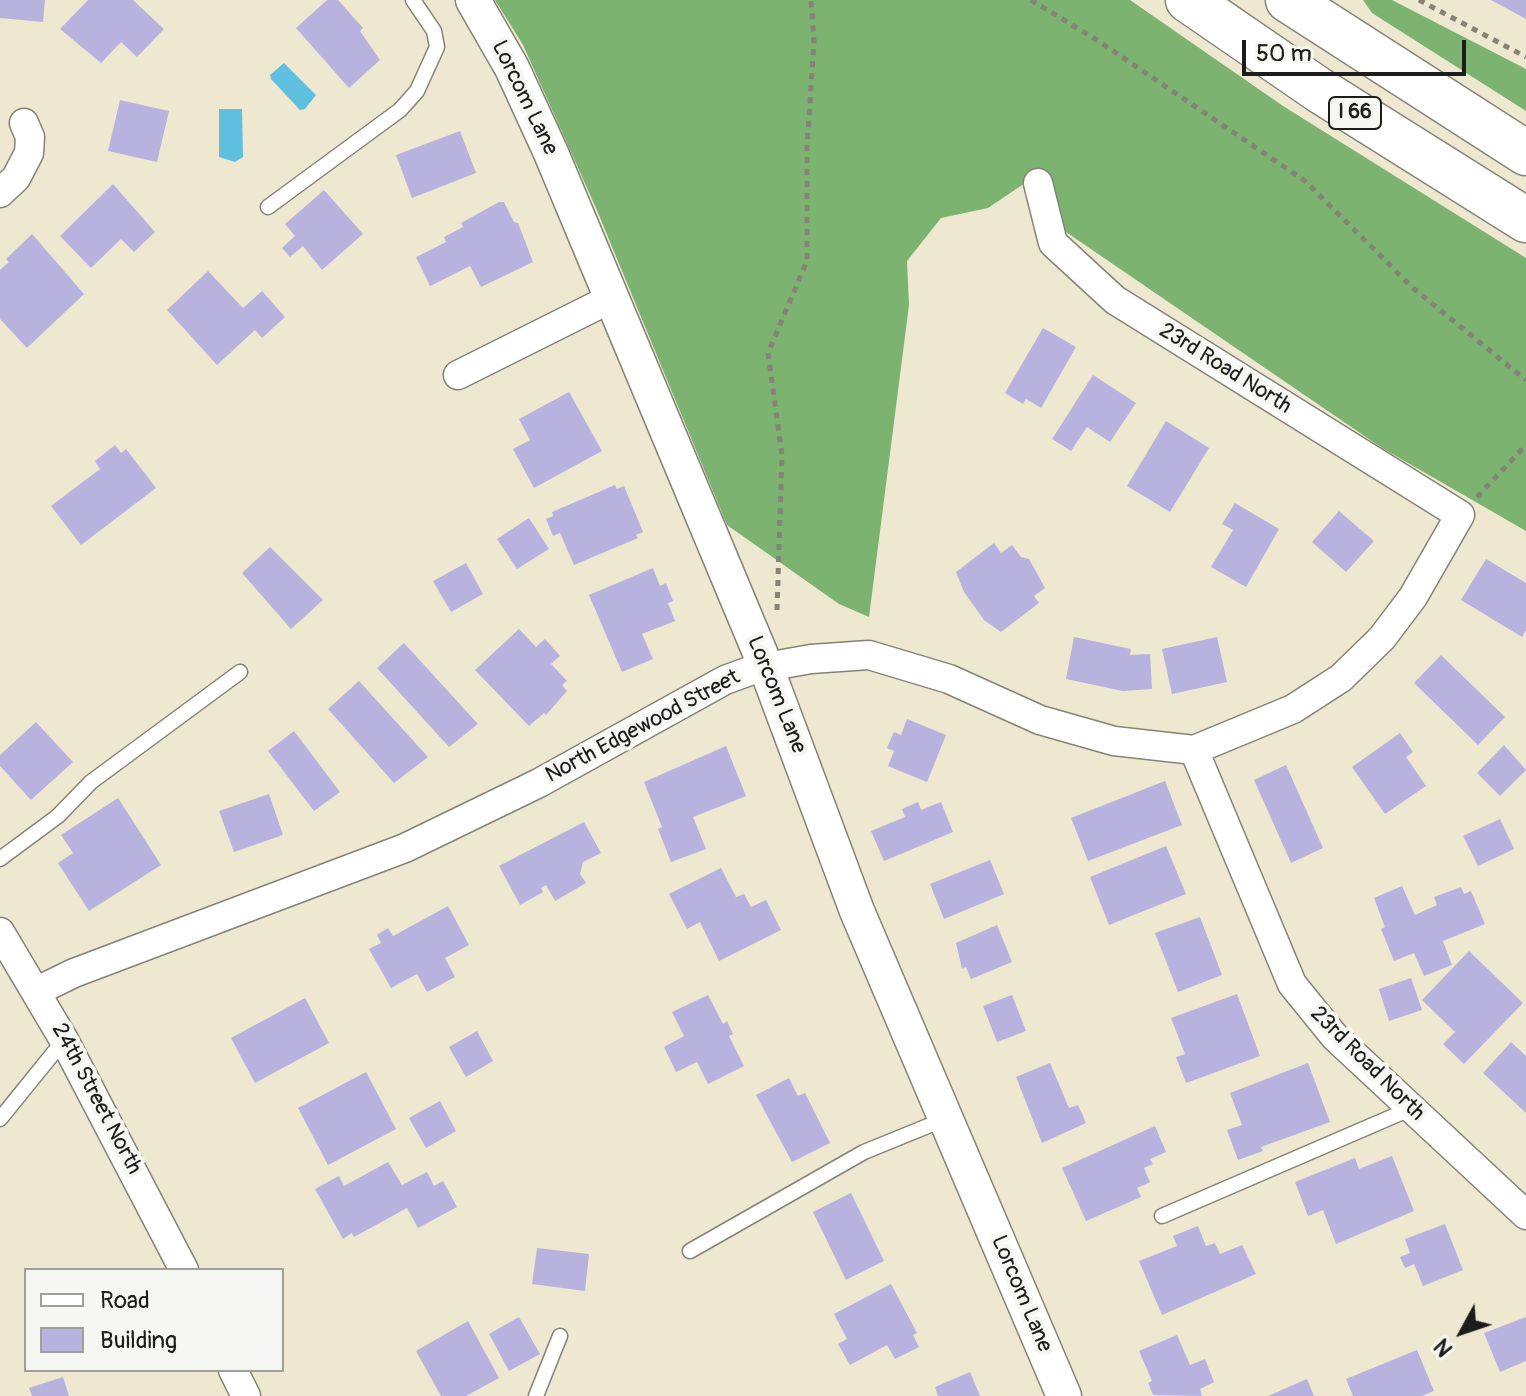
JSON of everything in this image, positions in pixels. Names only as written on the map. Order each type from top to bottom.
[{"type":"highway","name":"I 66","points":[[1188,0],[1319,90],[1526,220]]},
{"type":"highway","name":"I 66","points":[[1288,0],[1526,153]]},
{"type":"street","name":"Lorcom Lane","points":[[473,0],[525,95],[612,298],[766,667],[857,911],[1064,1396]]},
{"type":"street","points":[[0,193],[16,178],[29,153],[30,137],[24,123]]},
{"type":"street","name":"23rd Road North","points":[[1038,183],[1053,243],[1115,300],[1460,515]]},
{"type":"street","points":[[458,375],[612,298]]},
{"type":"street","name":"North Edgewood Street","points":[[37,991],[74,973],[405,848],[528,789],[725,680],[766,667],[811,659],[869,655],[949,679],[1040,720],[1114,741],[1194,750],[1293,709],[1341,678],[1382,638],[1413,597],[1460,515]]},
{"type":"street","name":"23rd Road North","points":[[1194,750],[1292,984],[1335,1037],[1526,1215]]},
{"type":"street","name":"24th Street North","points":[[0,932],[64,1040],[183,1268]]},
{"type":"street","points":[[234,1372],[246,1396]]},
{"type":"lane","points":[[268,207],[400,110],[417,91],[437,47],[434,31],[413,0]]},
{"type":"lane","points":[[0,859],[58,816],[91,782],[240,672]]},
{"type":"lane","points":[[0,1119],[64,1040]]},
{"type":"lane","points":[[1162,1216],[1410,1109]]},
{"type":"lane","points":[[690,1251],[864,1152],[945,1118]]},
{"type":"lane","points":[[536,1396],[560,1336]]},
{"type":"path","points":[[779,624],[782,455],[768,353],[807,261],[807,147],[814,42],[811,0]]},
{"type":"path","points":[[1031,0],[1097,40],[1305,181],[1413,288],[1526,380]]},
{"type":"path","points":[[1419,0],[1526,57]]},
{"type":"path","points":[[1460,515],[1526,445]]},
{"type":"green space","points":[[495,0],[1130,0],[1283,106],[1526,258],[1526,531],[1382,448],[1066,232],[1037,175],[988,208],[941,218],[907,261],[909,305],[869,617],[839,604],[727,525],[596,208],[523,45]]},
{"type":"green space","points":[[1363,0],[1392,0],[1526,69],[1526,111],[1372,13]]},
{"type":"water","points":[[284,63],[316,95],[305,109],[300,110],[271,79],[270,75]]},
{"type":"water","points":[[219,109],[242,109],[243,157],[235,162],[219,157]]},
{"type":"building","points":[[0,0],[45,0],[43,22],[0,18]]},
{"type":"building","points":[[88,0],[133,0],[164,29],[137,57],[121,42],[101,63],[60,29]]},
{"type":"building","points":[[327,0],[338,0],[363,28],[360,31],[380,60],[349,88],[296,28]]},
{"type":"building","points":[[1491,0],[1526,0],[1526,19]]},
{"type":"building","points":[[120,100],[169,111],[157,162],[108,151]]},
{"type":"building","points":[[460,131],[476,173],[412,198],[396,155]]},
{"type":"building","points":[[113,184],[155,232],[134,252],[121,239],[91,268],[60,236]]},
{"type":"building","points":[[324,190],[363,234],[322,270],[303,246],[290,257],[282,248],[295,236],[285,224]]},
{"type":"building","points":[[504,202],[514,222],[518,223],[533,262],[481,287],[470,266],[430,286],[416,257],[446,242],[444,237],[463,227],[461,223]]},
{"type":"building","points":[[32,234],[84,294],[27,348],[0,319],[0,270],[9,262],[6,259]]},
{"type":"building","points":[[208,271],[243,308],[262,291],[285,317],[262,338],[255,330],[217,365],[167,310]]},
{"type":"building","points":[[1043,328],[1076,347],[1041,408],[1026,399],[1023,404],[1005,393]]},
{"type":"building","points":[[1093,375],[1136,403],[1110,442],[1087,427],[1071,451],[1052,439]]},
{"type":"building","points":[[569,392],[602,451],[534,488],[513,449],[530,440],[519,419]]},
{"type":"building","points":[[1166,421],[1209,448],[1170,512],[1127,486]]},
{"type":"building","points":[[115,445],[121,453],[126,449],[156,488],[81,545],[51,506],[100,469],[95,461]]},
{"type":"building","points":[[615,485],[617,489],[624,486],[643,532],[636,535],[638,538],[574,565],[560,533],[553,536],[546,519],[553,516],[552,512]]},
{"type":"building","points":[[1235,503],[1279,529],[1246,587],[1211,567],[1233,530],[1222,524]]},
{"type":"building","points":[[1339,511],[1374,541],[1346,572],[1312,542]]},
{"type":"building","points":[[529,518],[549,549],[517,569],[497,539]]},
{"type":"building","points":[[994,543],[1001,553],[1012,545],[1021,557],[1029,559],[1045,588],[1034,596],[1039,603],[1001,632],[984,620],[964,592],[956,572]]},
{"type":"building","points":[[270,547],[323,600],[291,629],[242,573]]},
{"type":"building","points":[[1486,559],[1526,583],[1526,630],[1522,637],[1461,600]]},
{"type":"building","points":[[466,563],[483,594],[451,612],[433,581]]},
{"type":"building","points":[[653,568],[660,586],[666,583],[673,601],[668,603],[675,621],[642,634],[653,659],[622,672],[589,595]]},
{"type":"building","points":[[519,629],[536,647],[545,639],[560,656],[551,664],[567,681],[562,685],[567,691],[546,715],[544,713],[529,726],[475,670]]},
{"type":"building","points":[[1074,637],[1131,649],[1130,655],[1150,654],[1152,689],[1123,691],[1066,679]]},
{"type":"building","points":[[1217,637],[1227,682],[1172,694],[1162,649]]},
{"type":"building","points":[[404,643],[478,724],[449,747],[377,668]]},
{"type":"building","points":[[1441,655],[1505,717],[1478,745],[1414,683]]},
{"type":"building","points":[[359,681],[428,757],[394,783],[328,709]]},
{"type":"building","points":[[907,719],[946,735],[927,782],[888,766],[894,751],[887,748],[894,732],[901,735]]},
{"type":"building","points":[[36,722],[73,762],[31,800],[0,766],[0,755]]},
{"type":"building","points":[[294,731],[340,792],[314,811],[268,751]]},
{"type":"building","points":[[1400,733],[1413,752],[1406,757],[1426,786],[1385,814],[1352,767]]},
{"type":"building","points":[[1504,745],[1526,770],[1500,796],[1477,773]]},
{"type":"building","points":[[726,746],[746,796],[693,817],[706,849],[671,862],[658,829],[662,827],[644,782]]},
{"type":"building","points":[[1286,765],[1323,848],[1291,863],[1254,780]]},
{"type":"building","points":[[1165,781],[1182,825],[1088,861],[1071,818]]},
{"type":"building","points":[[269,794],[283,835],[234,852],[219,811]]},
{"type":"building","points":[[118,798],[161,865],[89,911],[58,863],[73,853],[61,835]]},
{"type":"building","points":[[918,802],[921,810],[941,802],[953,832],[884,861],[871,831],[905,817],[902,809]]},
{"type":"building","points":[[1500,819],[1514,849],[1478,866],[1463,836]]},
{"type":"building","points":[[584,822],[601,853],[583,862],[580,874],[586,883],[555,901],[546,885],[541,888],[543,892],[520,905],[499,866]]},
{"type":"building","points":[[1166,846],[1186,894],[1109,925],[1090,877]]},
{"type":"building","points":[[990,860],[1004,894],[944,919],[930,884]]},
{"type":"building","points":[[721,868],[736,897],[744,894],[751,907],[766,900],[781,930],[719,961],[700,922],[687,929],[669,894]]},
{"type":"building","points":[[1402,886],[1415,915],[1437,905],[1434,897],[1461,887],[1464,894],[1471,891],[1485,924],[1443,941],[1452,965],[1424,976],[1414,953],[1394,961],[1381,929],[1385,927],[1374,898]]},
{"type":"building","points":[[448,906],[469,945],[445,958],[455,977],[427,992],[417,974],[391,988],[369,949],[381,943],[377,935],[388,928],[393,936]]},
{"type":"building","points":[[1200,917],[1222,975],[1178,992],[1155,933]]},
{"type":"building","points":[[997,925],[1012,962],[971,979],[966,967],[962,969],[956,943]]},
{"type":"building","points":[[1469,951],[1523,1003],[1464,1064],[1443,1044],[1455,1032],[1422,1000]]},
{"type":"building","points":[[1411,978],[1422,1010],[1389,1021],[1379,989]]},
{"type":"building","points":[[1237,994],[1260,1056],[1186,1083],[1176,1057],[1185,1054],[1171,1018]]},
{"type":"building","points":[[708,995],[723,1024],[727,1021],[733,1034],[729,1036],[744,1066],[708,1084],[697,1062],[676,1072],[664,1047],[684,1036],[672,1012]]},
{"type":"building","points":[[1012,995],[1026,1031],[997,1042],[983,1006]]},
{"type":"building","points":[[305,998],[329,1043],[255,1083],[231,1038]]},
{"type":"building","points":[[477,1031],[493,1061],[466,1077],[449,1047]]},
{"type":"building","points":[[1511,1042],[1526,1056],[1526,1113],[1483,1073]]},
{"type":"building","points":[[1050,1063],[1069,1108],[1078,1105],[1086,1123],[1042,1143],[1016,1077]]},
{"type":"building","points":[[1308,1063],[1330,1122],[1261,1147],[1263,1151],[1238,1160],[1227,1130],[1242,1125],[1230,1093]]},
{"type":"building","points":[[366,1072],[396,1129],[328,1165],[298,1108]]},
{"type":"building","points":[[789,1078],[798,1096],[805,1093],[830,1143],[792,1162],[756,1095]]},
{"type":"building","points":[[440,1101],[456,1131],[426,1148],[409,1118]]},
{"type":"building","points":[[1155,1126],[1166,1152],[1150,1159],[1153,1164],[1144,1168],[1150,1182],[1137,1188],[1141,1197],[1086,1221],[1062,1168]]},
{"type":"building","points":[[1392,1156],[1414,1211],[1336,1244],[1323,1210],[1308,1216],[1295,1182],[1355,1158],[1359,1169]]},
{"type":"building","points":[[388,1162],[402,1185],[427,1172],[434,1186],[443,1181],[457,1207],[418,1228],[407,1208],[354,1237],[352,1233],[343,1239],[315,1189],[339,1176],[344,1186]]},
{"type":"building","points":[[851,1193],[884,1261],[846,1280],[813,1212]]},
{"type":"building","points":[[1445,1224],[1463,1270],[1423,1286],[1414,1264],[1405,1268],[1400,1257],[1410,1253],[1405,1239]]},
{"type":"building","points":[[1198,1226],[1206,1246],[1215,1243],[1220,1254],[1242,1245],[1256,1274],[1162,1315],[1139,1261],[1177,1246],[1173,1236]]},
{"type":"building","points":[[537,1248],[589,1254],[585,1291],[532,1284]]},
{"type":"building","points":[[891,1284],[917,1333],[913,1335],[919,1347],[895,1359],[887,1345],[850,1365],[838,1344],[847,1339],[834,1314]]},
{"type":"building","points":[[519,1317],[540,1354],[509,1371],[489,1334]]},
{"type":"building","points":[[1526,1317],[1526,1361],[1500,1372],[1484,1333]]},
{"type":"building","points":[[468,1321],[499,1378],[466,1396],[441,1396],[416,1351]]},
{"type":"building","points":[[1177,1335],[1190,1365],[1205,1359],[1214,1382],[1200,1389],[1202,1396],[1153,1395],[1148,1383],[1152,1381],[1139,1351]]},
{"type":"building","points":[[1417,1350],[1434,1391],[1422,1396],[1353,1396],[1346,1379]]},
{"type":"building","points":[[970,1372],[980,1396],[938,1396],[935,1387]]},
{"type":"building","points":[[63,1377],[69,1396],[32,1396],[29,1388]]},
{"type":"building","points":[[1307,1379],[1314,1396],[1268,1396]]}]
